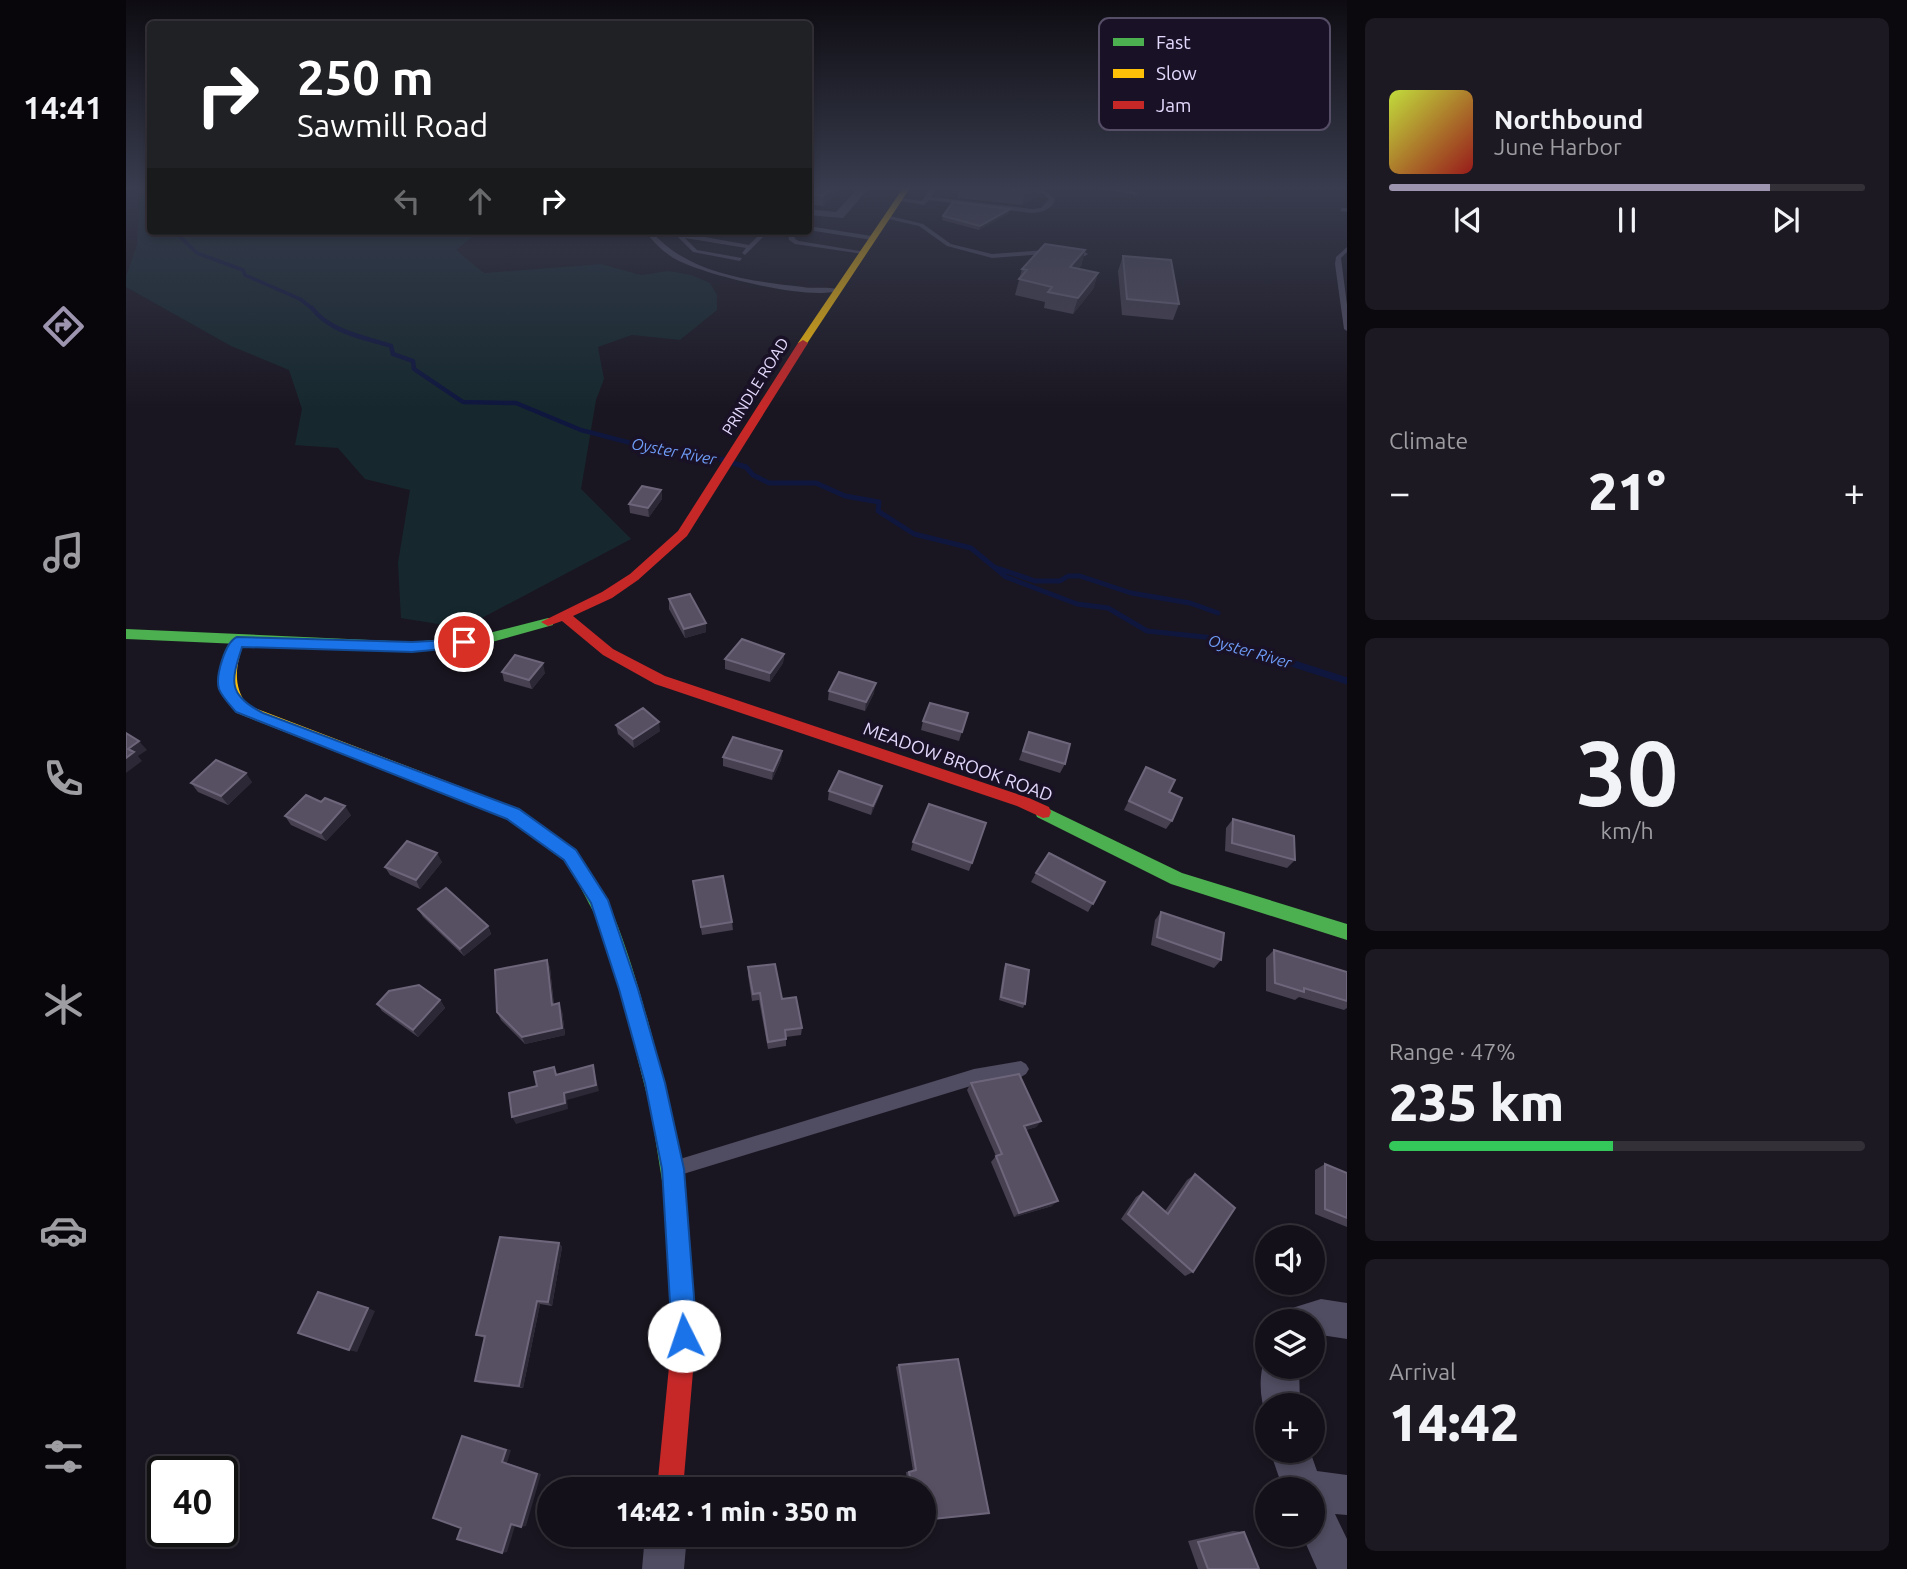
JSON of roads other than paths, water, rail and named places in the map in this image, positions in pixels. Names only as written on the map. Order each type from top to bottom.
[{"type":"street","name":"PRINDLE ROAD","points":[[126,634],[237,642],[412,647],[450,645],[503,635],[563,615],[624,585],[659,560],[683,533],[833,290],[855,261]]},
{"type":"street","name":"MEADOW BROOK ROAD","points":[[563,615],[585,636],[630,667],[660,680],[1023,802],[1177,878],[1347,932]]},
{"type":"street","points":[[237,642],[226,683],[232,698],[242,709],[513,814],[570,855],[599,900],[629,989],[655,1083],[673,1169],[684,1336],[671,1477]]},
{"type":"street","points":[[1325,1318],[1347,1321]]},
{"type":"street","points":[[1325,1492],[1347,1495]]},
{"type":"street","points":[[1325,1538],[1339,1569]]},
{"type":"street","points":[[663,1569],[665,1547]]},
{"type":"lane","points":[[686,261],[743,280],[821,292],[833,290]]},
{"type":"lane","points":[[726,274],[738,261]]},
{"type":"lane","points":[[1338,261],[1347,329]]},
{"type":"lane","points":[[673,1169],[961,1080],[1021,1069]]},
{"type":"waterway","name":"Oyster River","points":[[219,261],[243,270],[245,275],[300,299],[313,309]]},
{"type":"waterway","name":"Oyster River","points":[[313,309],[338,328],[391,346],[393,354],[413,361],[414,369],[463,402],[516,403],[581,430],[650,448],[695,451],[726,461]]},
{"type":"waterway","name":"Oyster River","points":[[720,459],[746,467],[753,475],[769,483],[816,483],[845,496],[879,502],[878,511],[914,534],[971,548],[1006,577],[1077,604],[1108,608],[1147,631],[1214,638],[1254,651]]},
{"type":"waterway","points":[[997,568],[1035,581],[1060,581],[1068,576],[1080,576],[1131,593],[1190,603],[1218,613]]},
{"type":"waterway","name":"Oyster River","points":[[1248,649],[1347,681]]}]
